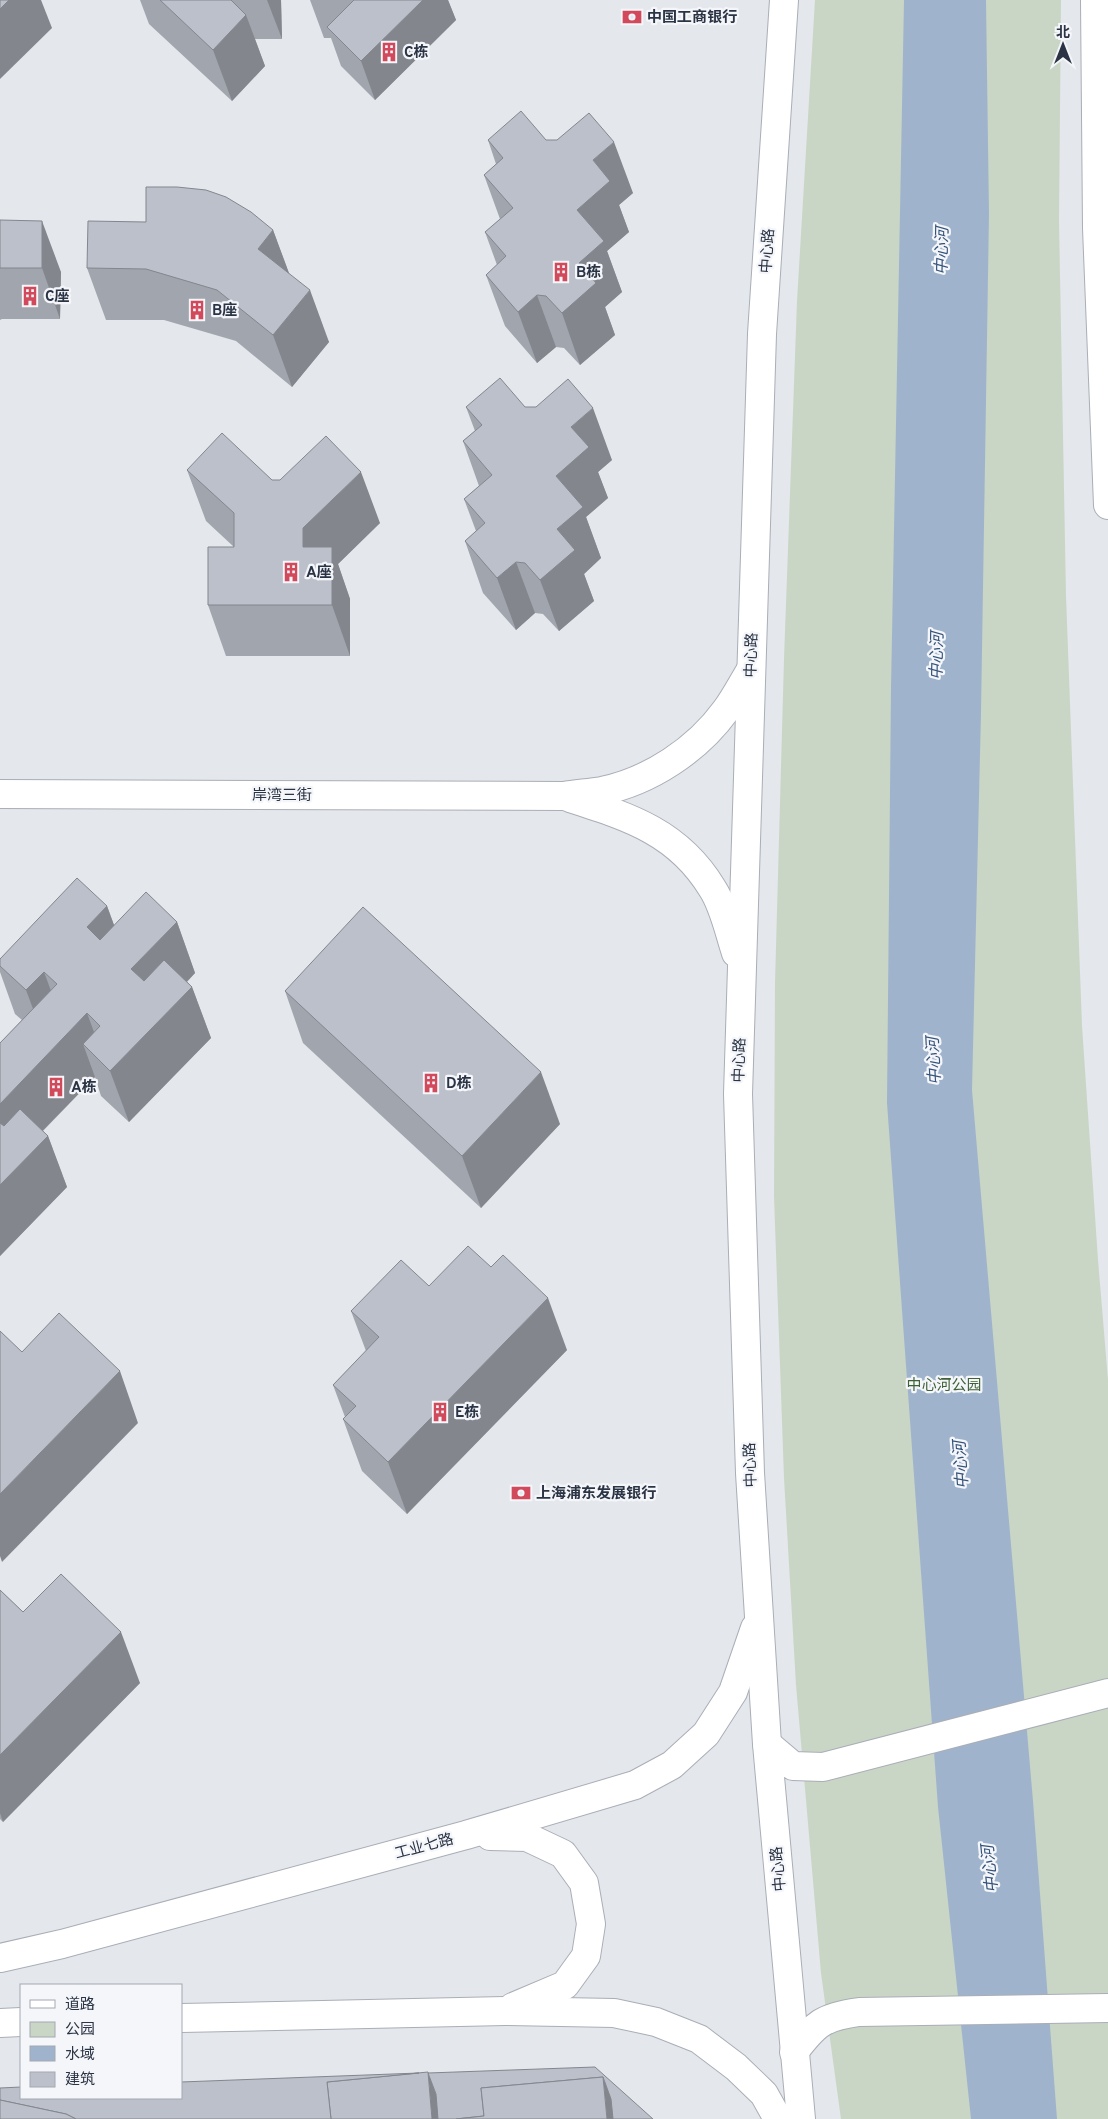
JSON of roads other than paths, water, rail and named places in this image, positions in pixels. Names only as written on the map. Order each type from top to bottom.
[{"type":"main road","name":"中心路","points":[[784,0],[762,334],[738,1094],[750,1473],[767,1744],[801,2119]]},
{"type":"main road","points":[[1095,0],[1097,228],[1108,505]]},
{"type":"main road","points":[[564,796],[602,791],[635,781],[669,764],[698,740],[725,711],[751,670]]},
{"type":"main road","name":"岸湾三街","points":[[0,794],[564,796]]},
{"type":"main road","points":[[564,796],[627,816],[662,835],[689,857],[713,889],[728,927],[742,972]]},
{"type":"main road","name":"工业七路","points":[[0,1958],[62,1944],[466,1835],[635,1785],[672,1764],[706,1734],[733,1692],[759,1615]]},
{"type":"main road","points":[[767,1744],[793,1766],[822,1767],[1108,1693]]},
{"type":"main road","points":[[466,1835],[527,1837],[563,1854],[584,1883],[591,1924],[586,1956],[565,1985],[504,2011]]},
{"type":"main road","points":[[0,1950],[62,1944]]},
{"type":"main road","points":[[794,2052],[813,2028],[819,2024],[833,2016],[859,2012],[1108,2008]]},
{"type":"main road","points":[[182,2018],[504,2011],[614,2013],[664,2025],[699,2039],[736,2067],[764,2094],[778,2119]]},
{"type":"water","name":"中心河","points":[[904,0],[986,0],[989,214],[981,713],[972,1090],[1033,1801],[1057,2119],[971,2119],[938,1807],[887,1103],[891,688]]},
{"type":"place","name":"中国工商银行","points":[[632,17]]},
{"type":"place","name":"C栋","points":[[389,52]]},
{"type":"place","name":"B栋","points":[[561,272]]},
{"type":"place","name":"C座","points":[[30,296]]},
{"type":"place","name":"B座","points":[[197,310]]},
{"type":"place","name":"A座","points":[[291,572]]},
{"type":"place","name":"D栋","points":[[431,1083]]},
{"type":"place","name":"A栋","points":[[56,1087]]},
{"type":"place","name":"E栋","points":[[440,1412]]},
{"type":"place","name":"上海浦东发展银行","points":[[521,1493]]},
{"type":"park label","name":"中心河公园","points":[[944,1385]]}]
